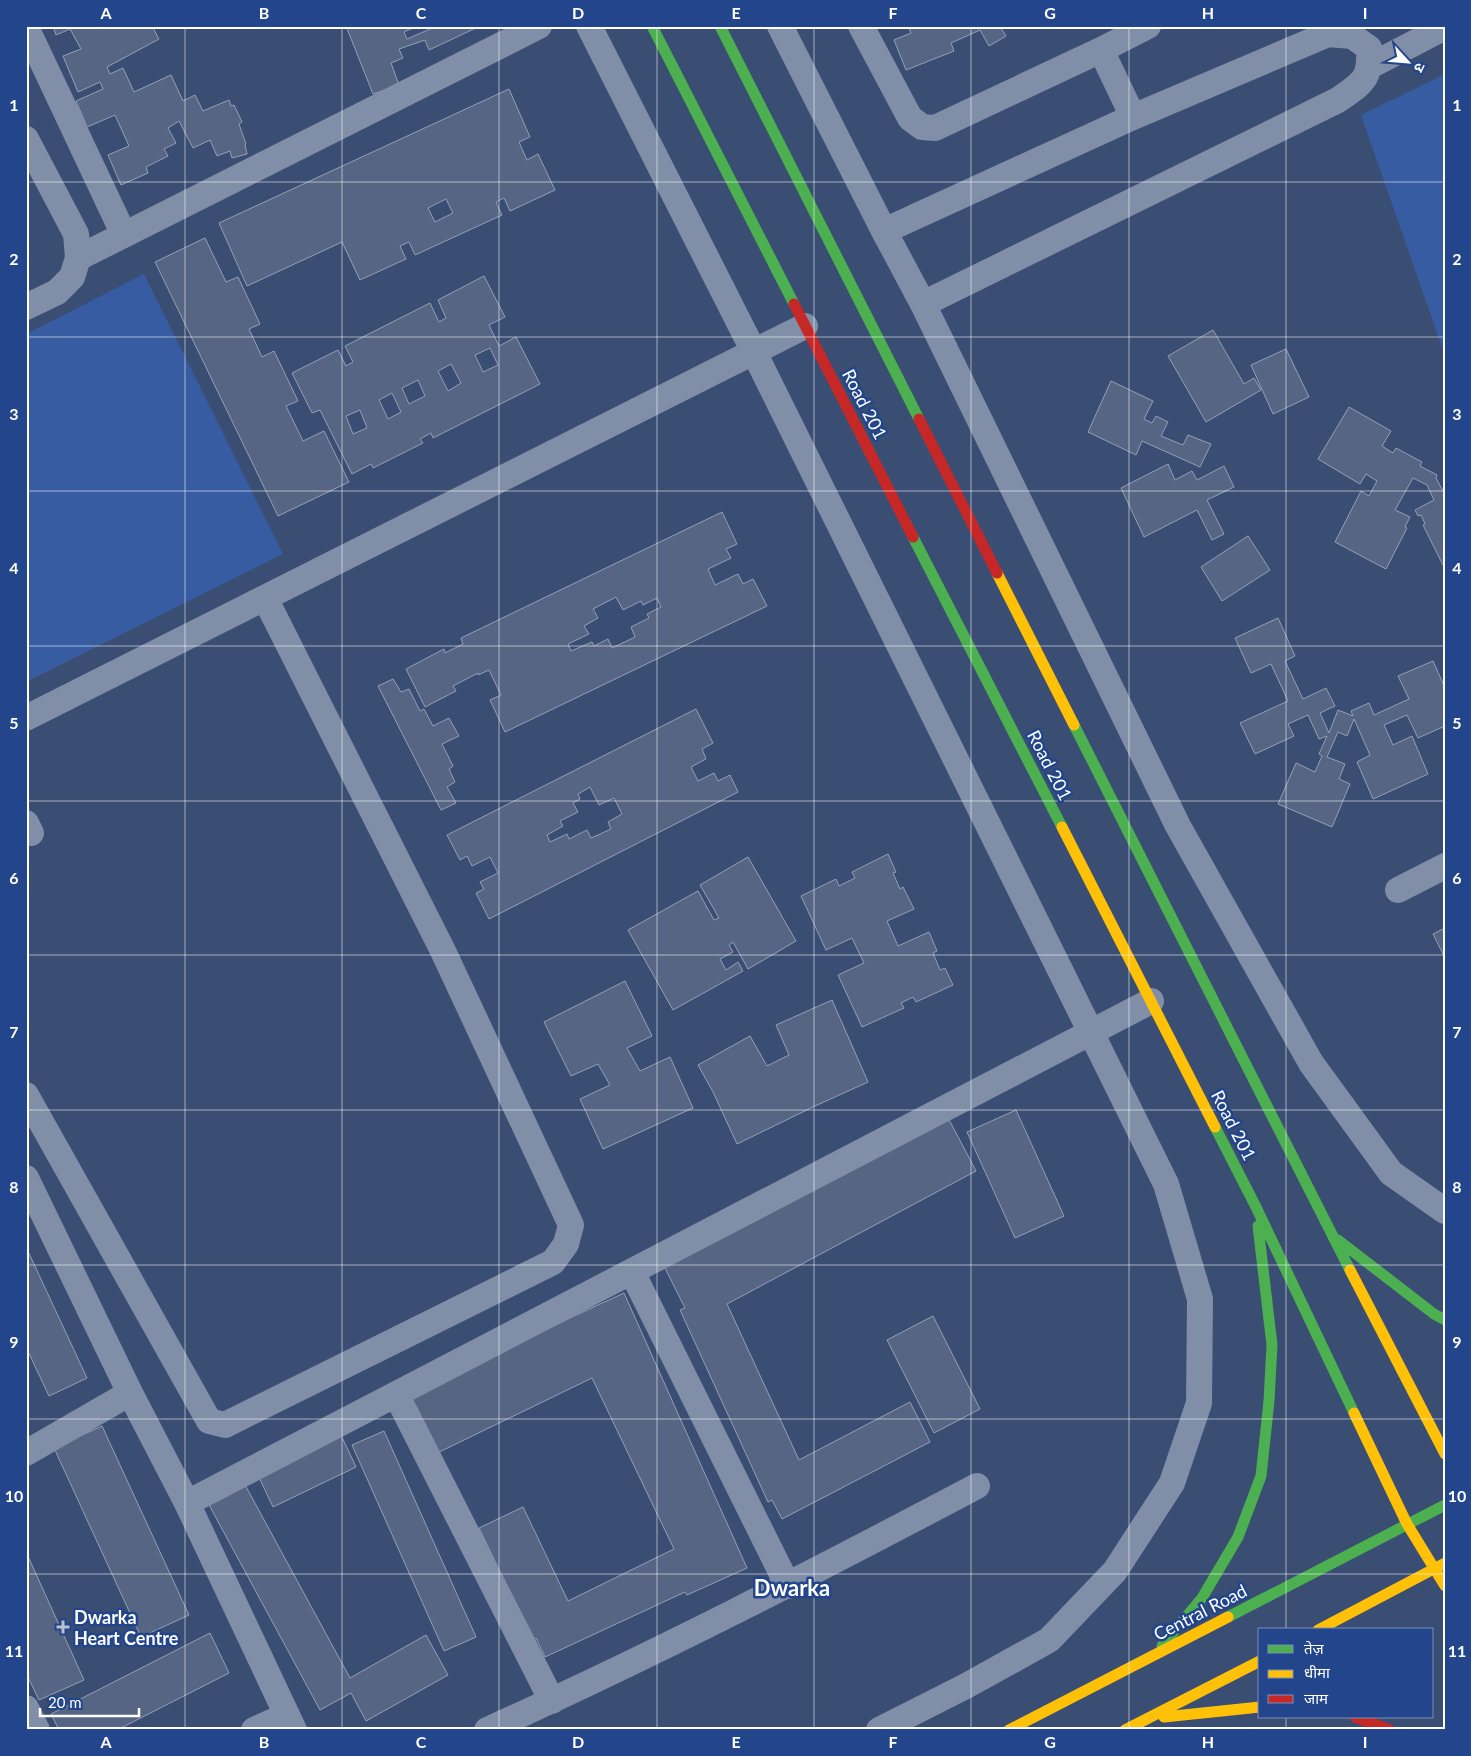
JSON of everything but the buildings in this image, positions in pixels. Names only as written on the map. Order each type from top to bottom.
[{"type":"main road","name":"Road 201","points":[[652,26],[1256,1207],[1407,1524],[1440,1566],[1445,1586]]},
{"type":"main road","name":"Road 201","points":[[720,26],[1331,1234],[1445,1454]]},
{"type":"main road","points":[[1155,1655],[1202,1598],[1238,1537],[1261,1476],[1269,1401],[1272,1345],[1256,1207]]},
{"type":"main road","points":[[1331,1234],[1434,1314],[1445,1320]]},
{"type":"main road","name":"Central Road","points":[[1009,1730],[1445,1505]]},
{"type":"main road","points":[[1322,1628],[1440,1566]]},
{"type":"main road","points":[[1125,1730],[1258,1662]]},
{"type":"main road","points":[[1147,1718],[1258,1707]]},
{"type":"main road","points":[[1358,1718],[1390,1730]]},
{"type":"street","points":[[78,258],[503,34],[539,26]]},
{"type":"street","points":[[589,26],[754,352],[1166,1184],[1200,1299],[1199,1403],[1172,1483],[1115,1571],[1049,1640],[966,1686],[879,1730]]},
{"type":"street","points":[[780,26],[923,304],[1178,826],[1311,1063],[1391,1173],[1445,1211]]},
{"type":"street","points":[[861,26],[910,118],[922,127],[935,128],[1148,26]]},
{"type":"street","points":[[26,27],[124,235]]},
{"type":"street","points":[[1370,66],[1445,27]]},
{"type":"street","points":[[884,231],[1134,117],[1328,34],[1352,36],[1369,48],[1370,66],[1361,85],[1338,100],[923,304]]},
{"type":"street","points":[[1101,50],[1134,117]]},
{"type":"street","points":[[26,139],[76,234],[78,258],[72,277],[57,292],[26,307]]},
{"type":"street","points":[[26,718],[805,326]]},
{"type":"street","points":[[26,1095],[209,1421],[225,1425],[234,1421],[553,1262],[566,1244],[571,1225],[563,1207],[443,951],[265,598]]},
{"type":"street","points":[[1398,890],[1445,866]]},
{"type":"street","points":[[187,1503],[1151,1001]]},
{"type":"street","points":[[26,1178],[130,1393],[187,1503],[290,1722],[254,1730]]},
{"type":"street","points":[[632,1272],[788,1586]]},
{"type":"street","points":[[26,1453],[130,1393]]},
{"type":"street","points":[[396,1394],[552,1700]]},
{"type":"street","points":[[487,1730],[788,1586],[977,1486]]},
{"type":"street","points":[[26,1708],[37,1730]]},
{"type":"shaded area","points":[[1445,74],[1445,356],[1361,115]]},
{"type":"shaded area","points":[[144,274],[283,554],[30,680],[26,672],[26,334]]},
{"type":"traffic: fast","points":[[652,26],[794,304]]},
{"type":"traffic: fast","points":[[720,26],[919,419]]},
{"type":"traffic: fast","points":[[913,537],[1062,827]]},
{"type":"traffic: fast","points":[[1074,725],[1350,1270]]},
{"type":"traffic: fast","points":[[1215,1127],[1256,1207],[1354,1413]]},
{"type":"traffic: fast","points":[[1162,1646],[1202,1598],[1238,1537],[1261,1476],[1269,1401],[1272,1345],[1258,1226]]},
{"type":"traffic: fast","points":[[1338,1240],[1434,1314],[1445,1320]]},
{"type":"traffic: fast","points":[[1228,1617],[1445,1505]]},
{"type":"traffic: slow","points":[[997,573],[1074,725]]},
{"type":"traffic: slow","points":[[1062,827],[1215,1127]]},
{"type":"traffic: slow","points":[[1350,1270],[1445,1454]]},
{"type":"traffic: slow","points":[[1354,1413],[1407,1524],[1445,1586]]},
{"type":"traffic: slow","points":[[1322,1628],[1445,1563]]},
{"type":"traffic: slow","points":[[1009,1730],[1228,1617]]},
{"type":"traffic: slow","points":[[1125,1730],[1258,1662]]},
{"type":"traffic: slow","points":[[1164,1717],[1258,1707]]},
{"type":"traffic: jam","points":[[794,304],[913,537]]},
{"type":"traffic: jam","points":[[919,419],[997,573]]},
{"type":"traffic: jam","points":[[1358,1718],[1390,1730]]},
{"type":"place","name":"Dwarka Heart Centre","points":[[63,1627]]},
{"type":"district","name":"Dwarka","points":[[792,1587]]}]
